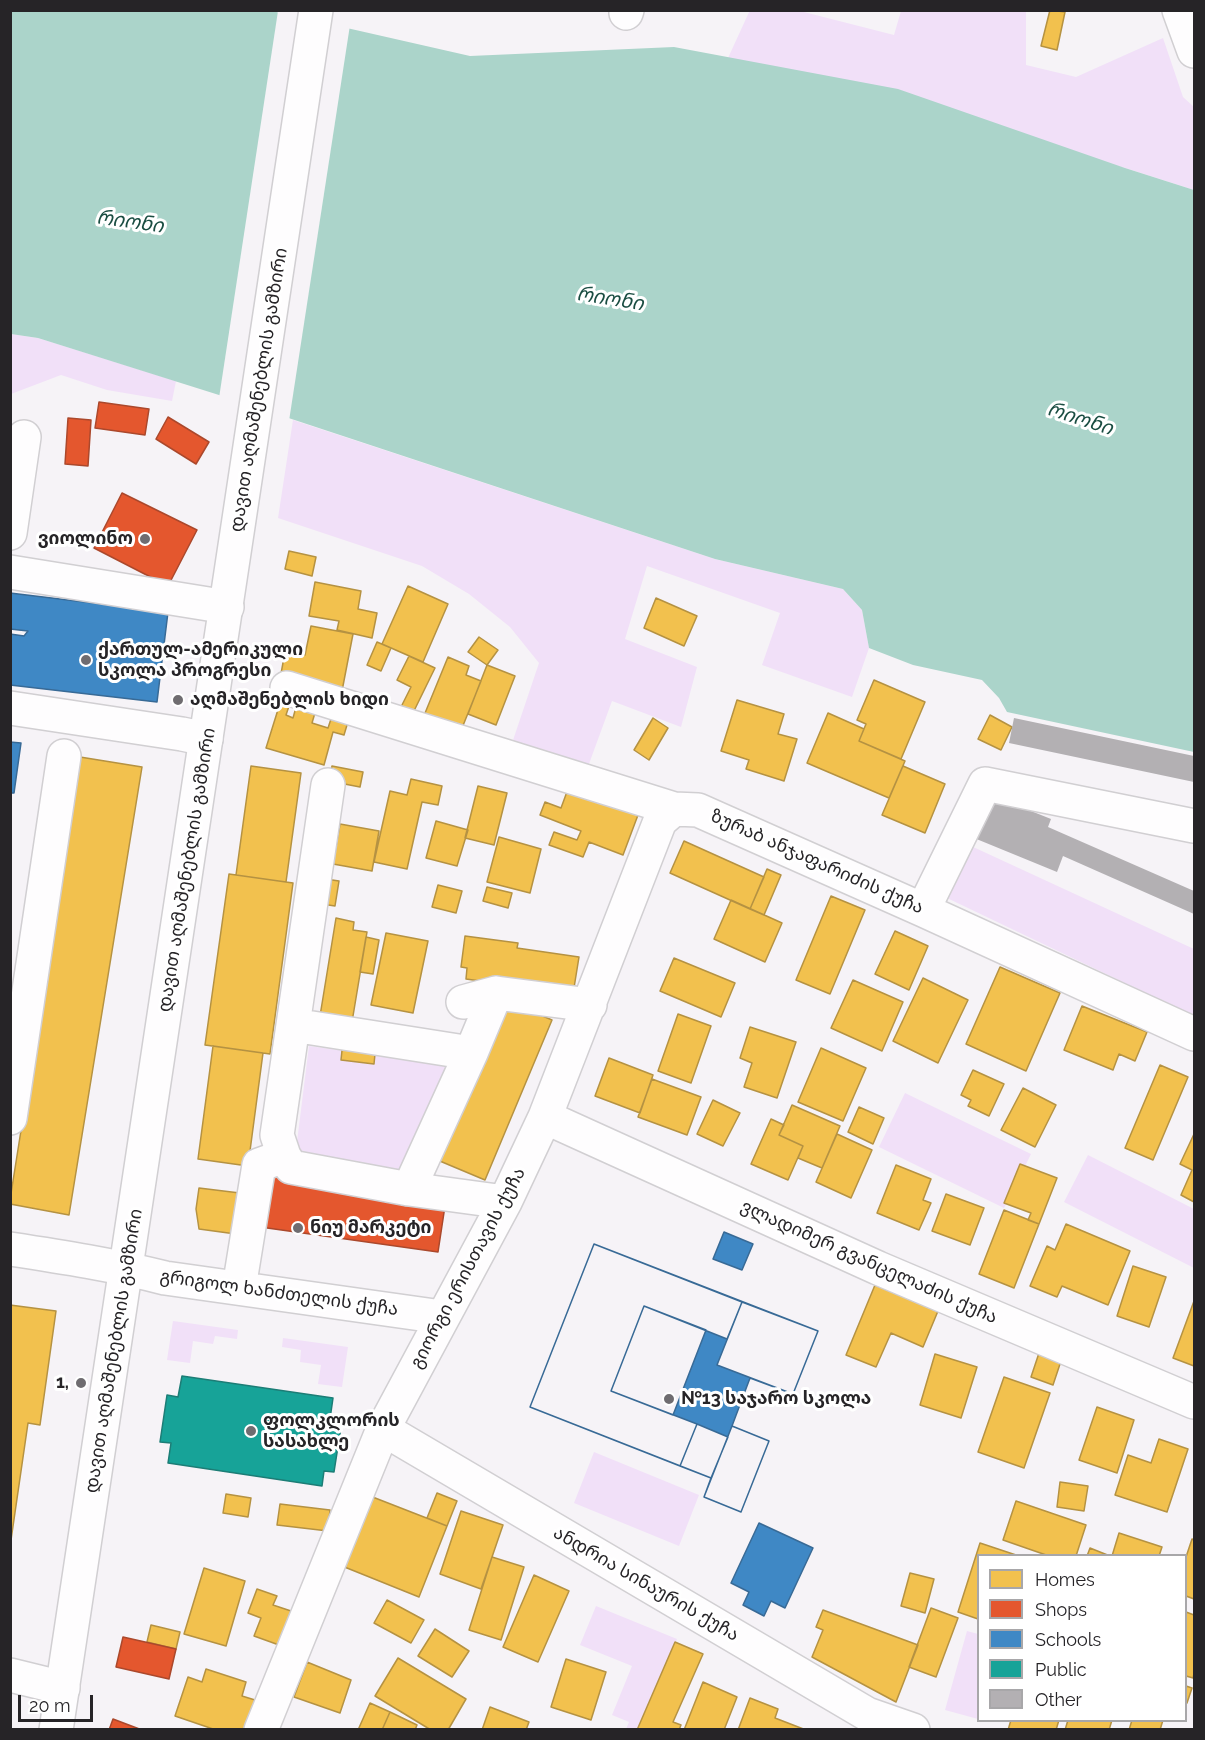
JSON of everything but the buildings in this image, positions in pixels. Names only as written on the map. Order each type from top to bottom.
[{"type":"street","name":"დავით აღმაშენებლის გამზირი","points":[[56,1730],[316,10]]},
{"type":"street","points":[[1179,10],[1194,51]]},
{"type":"street","points":[[10,533],[24,437]]},
{"type":"street","points":[[10,572],[227,607]]},
{"type":"street","name":"ზურაბ ანჯაფარიძის ქუჩა","points":[[287,688],[674,809],[698,810],[923,909],[1194,1034]]},
{"type":"street","points":[[10,708],[182,734],[206,740]]},
{"type":"street","points":[[10,1118],[64,756]]},
{"type":"street","points":[[923,909],[985,784],[1194,826]]},
{"type":"street","points":[[328,785],[277,1135],[284,1156],[291,1167],[409,1189],[505,1202]]},
{"type":"street","name":"გიორგი ერისთავის ქუჩა","points":[[271,1726],[383,1429],[505,1202],[545,1117],[660,821],[674,809]]},
{"type":"street","points":[[463,1002],[496,993],[590,1005]]},
{"type":"street","points":[[409,1189],[496,993]]},
{"type":"street","points":[[293,1025],[471,1053]]},
{"type":"street","name":"ვლადიმერ გვანცელაძის ქუჩა","points":[[545,1117],[878,1268],[1194,1402]]},
{"type":"street","points":[[239,1288],[259,1165],[284,1156]]},
{"type":"street","name":"გრიგოლ ხანძთელის ქუჩა","points":[[10,1249],[78,1259],[165,1278],[442,1317]]},
{"type":"street","name":"ანდრია სინაურის ქუჩა","points":[[383,1429],[867,1714],[913,1730]]},
{"type":"street","points":[[10,1675],[63,1688]]},
{"type":"shaded area","points":[[750,10],[800,11],[894,35],[901,11],[1026,11],[1026,65],[1076,77],[1163,38],[1183,97],[1194,107],[1194,190],[1125,168],[728,58]]},
{"type":"shaded area","points":[[11,334],[38,338],[176,381],[172,401],[107,390],[61,375],[11,394]]},
{"type":"shaded area","points":[[293,420],[715,559],[843,589],[862,610],[869,648],[852,697],[762,665],[780,613],[647,566],[625,639],[697,667],[681,727],[612,701],[582,783],[507,758],[539,663],[510,627],[469,594],[422,566],[278,518]]},
{"type":"shaded area","points":[[971,846],[1194,949],[1194,1016],[947,898]]},
{"type":"shaded area","points":[[309,1046],[458,1066],[407,1176],[295,1158]]},
{"type":"shaded area","points":[[905,1093],[1031,1154],[1004,1208],[879,1147]]},
{"type":"shaded area","points":[[1088,1155],[1194,1209],[1194,1268],[1064,1202]]},
{"type":"shaded area","points":[[173,1321],[238,1330],[237,1339],[215,1336],[213,1344],[193,1341],[190,1363],[167,1360]]},
{"type":"shaded area","points":[[283,1338],[348,1347],[342,1387],[318,1384],[321,1365],[300,1362],[301,1350],[282,1347]]},
{"type":"shaded area","points":[[594,1452],[699,1495],[679,1546],[574,1503]]},
{"type":"shaded area","points":[[596,1606],[677,1639],[640,1729],[626,1729],[629,1722],[612,1715],[632,1666],[580,1645]]},
{"type":"shaded area","points":[[967,1631],[977,1634],[977,1719],[945,1710]]},
{"type":"water","name":"რიონი","points":[[11,11],[272,11],[470,56],[674,47],[898,89],[1194,190],[1194,752],[1007,712],[999,698],[982,680],[913,665],[869,648],[862,610],[843,589],[715,559],[219,395],[38,338],[11,334]]},
{"type":"pier","points":[[285,10],[350,25],[289,421],[219,398],[278,11]]},
{"type":"place","name":"ვიოლინო","points":[[145,539]]},
{"type":"place","name":"ქართულ-ამერიკული სკოლა პროგრესი","points":[[86,660]]},
{"type":"place","name":"აღმაშენებლის ხიდი","points":[[178,700]]},
{"type":"place","name":"ნიუ მარკეტი","points":[[298,1228]]},
{"type":"place","name":"1,","points":[[81,1383]]},
{"type":"place","name":"№13 საჯარო სკოლა","points":[[669,1399]]},
{"type":"place","name":"ფოლკლორის სასახლე","points":[[251,1431]]}]
